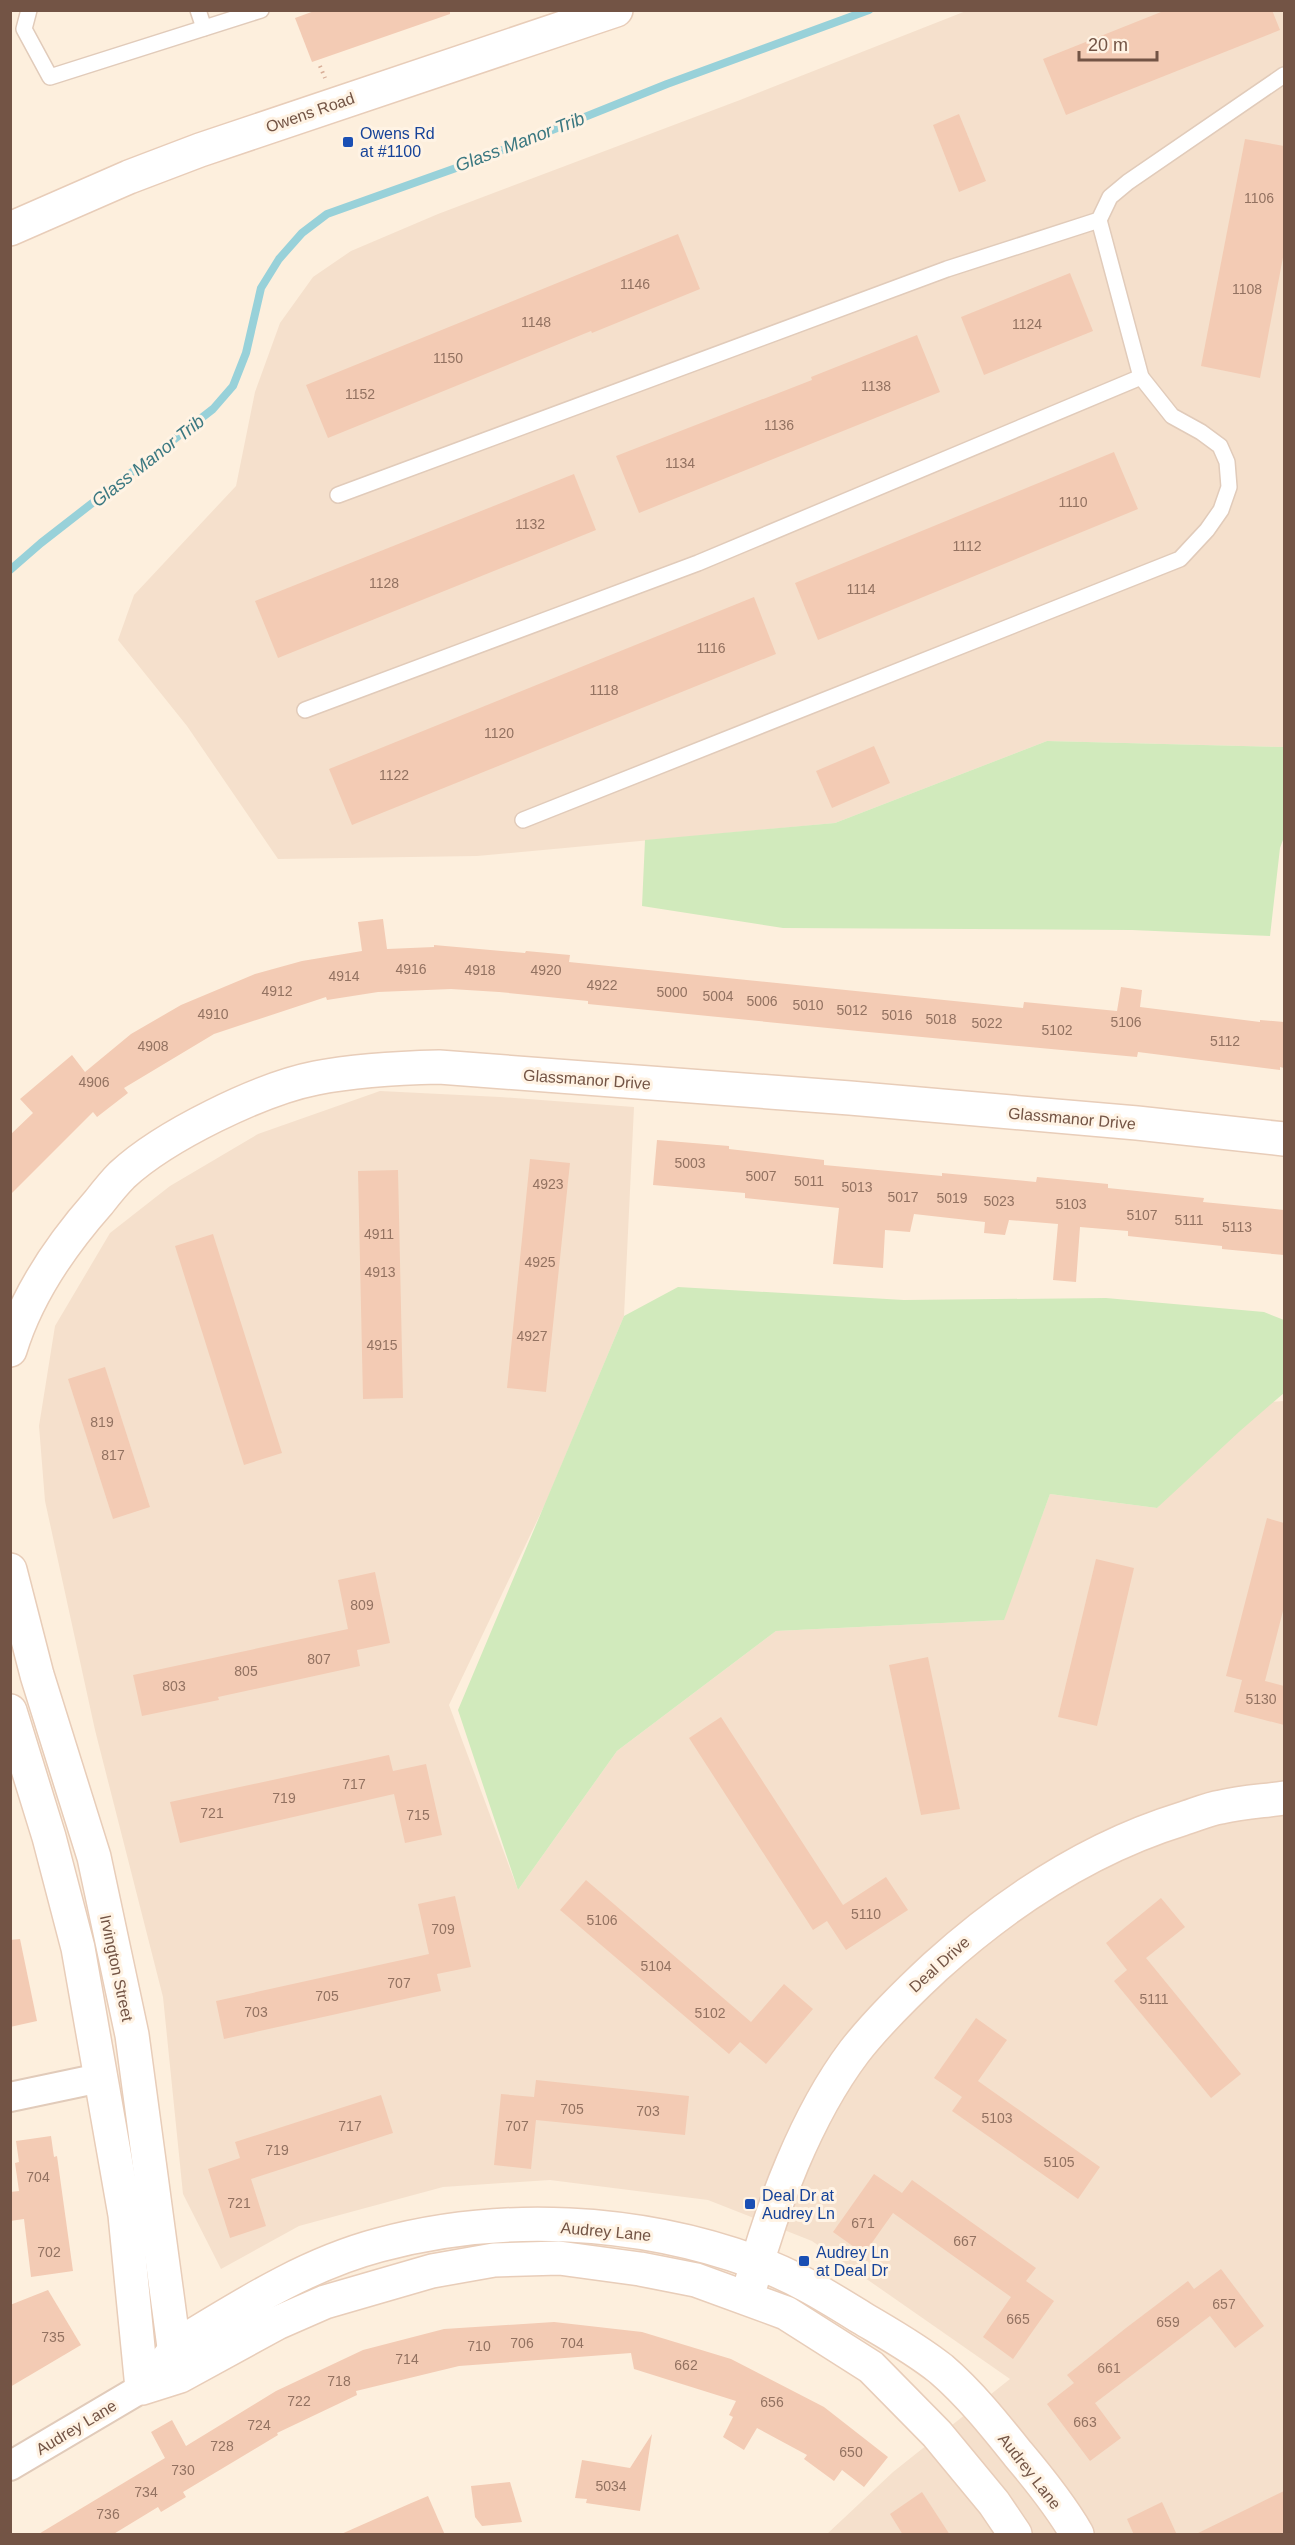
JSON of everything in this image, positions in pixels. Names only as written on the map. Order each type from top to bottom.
[{"type":"street","name":"Owens Road","points":[[10,229],[129,177],[200,150],[616,10]]},
{"type":"street","name":"Glassmanor Drive","points":[[10,1350],[15,1334],[42,1277],[80,1223],[122,1175],[163,1144],[246,1100],[315,1078],[389,1069],[439,1067],[850,1098],[1137,1123],[1284,1139]]},
{"type":"street","name":"Irvington Street","points":[[10,1570],[38,1675],[94,1857],[100,2078],[125,2215],[142,2388]]},
{"type":"street","name":"Irvington Street","points":[[11,1717],[49,1837],[132,2035],[177,2362]]},
{"type":"street","name":"Deal Drive","points":[[747,2297],[757,2262],[794,2160],[811,2122],[853,2054],[892,2006],[962,1943],[1016,1900],[1082,1860],[1151,1828],[1220,1807],[1284,1798]]},
{"type":"street","points":[[10,2097],[100,2078]]},
{"type":"street","name":"Audrey Lane","points":[[10,2466],[142,2388],[260,2294],[326,2262],[379,2245],[447,2230],[533,2226],[642,2231],[757,2262],[817,2291],[912,2348],[941,2370],[987,2415],[1052,2494],[1077,2535]]},
{"type":"street","name":"Audrey Lane","points":[[177,2362],[326,2302],[432,2271],[494,2260],[559,2258],[640,2269],[696,2280],[786,2313],[871,2367],[949,2448],[994,2503],[1015,2535]]},
{"type":"street","points":[[949,2448],[987,2415]]},
{"type":"lane","points":[[29,10],[24,29],[50,77],[261,10]]},
{"type":"lane","points":[[198,10],[204,28]]},
{"type":"lane","points":[[523,820],[1180,559],[1207,530],[1221,510],[1229,487],[1227,462],[1220,446],[1201,432],[1172,416],[1141,377],[1099,220],[1110,197],[1128,182],[1284,75]]},
{"type":"lane","points":[[338,495],[947,269],[1099,220]]},
{"type":"lane","points":[[305,710],[698,563],[1141,377]]},
{"type":"path","points":[[320,66],[325,79]]},
{"type":"shaded area","points":[[966,11],[1284,11],[1284,747],[1047,741],[835,823],[477,856],[278,859],[187,726],[118,640],[134,595],[236,486],[255,392],[280,323],[313,277],[351,251],[438,214],[740,100]]},
{"type":"shaded area","points":[[380,1091],[634,1107],[624,1316],[546,1502],[449,1705],[518,1890],[617,1751],[776,1631],[1003,1620],[1050,1494],[1157,1508],[1255,1403],[1284,1401],[1284,2534],[827,2534],[893,2472],[1010,2379],[812,2241],[708,2200],[550,2180],[443,2187],[299,2226],[221,2269],[183,2194],[163,1997],[95,1730],[45,1501],[39,1426],[55,1326],[110,1233],[170,1186],[258,1134]]},
{"type":"green space","points":[[1047,741],[1284,747],[1284,837],[1280,848],[1270,936],[1132,930],[783,928],[642,906],[645,840],[835,823]]},
{"type":"green space","points":[[678,1287],[904,1300],[1106,1298],[1264,1312],[1284,1320],[1284,1393],[1157,1508],[1050,1494],[1004,1620],[776,1631],[617,1751],[518,1890],[458,1710],[624,1316]]},
{"type":"building","points":[[317,10],[450,10],[450,14],[312,62],[295,18]]},
{"type":"building","points":[[1166,10],[1272,10],[1280,30],[1066,115],[1043,59]]},
{"type":"building","points":[[959,114],[986,181],[959,192],[933,125]]},
{"type":"building","points":[[1245,139],[1284,146],[1284,252],[1260,378],[1201,366]]},
{"type":"building","points":[[678,234],[700,289],[328,438],[306,385]]},
{"type":"building","points":[[1070,273],[1093,331],[984,375],[961,317]]},
{"type":"building","points":[[917,335],[940,392],[639,513],[616,456],[812,380],[811,377]]},
{"type":"building","points":[[1114,452],[1138,509],[818,640],[795,583]]},
{"type":"building","points":[[574,474],[596,530],[278,658],[255,601]]},
{"type":"building","points":[[754,597],[776,654],[352,825],[329,769]]},
{"type":"building","points":[[874,746],[890,783],[832,808],[816,771]]},
{"type":"building","points":[[383,919],[387,949],[434,947],[434,945],[570,955],[569,962],[1023,1008],[1024,1002],[1117,1011],[1121,987],[1142,990],[1140,1007],[1260,1022],[1260,1020],[1284,1022],[1284,1068],[1280,1067],[1280,1070],[1138,1052],[1137,1057],[858,1031],[588,1004],[588,1001],[499,992],[451,989],[378,992],[327,1000],[326,997],[214,1034],[124,1088],[128,1093],[97,1117],[93,1112],[10,1195],[10,1135],[33,1113],[20,1099],[72,1055],[85,1072],[131,1034],[181,1005],[255,974],[302,961],[362,951],[358,922]]},
{"type":"building","points":[[657,1140],[729,1146],[729,1149],[824,1160],[824,1165],[1036,1182],[1037,1177],[1108,1184],[1108,1188],[1204,1198],[1203,1202],[1284,1210],[1284,1255],[1128,1236],[1128,1231],[1080,1227],[1076,1282],[1053,1280],[1058,1224],[1009,1220],[1005,1235],[984,1233],[985,1222],[914,1214],[910,1232],[885,1230],[883,1268],[833,1264],[839,1208],[745,1198],[745,1193],[653,1185]]},
{"type":"building","points":[[530,1159],[570,1163],[546,1392],[507,1388]]},
{"type":"building","points":[[398,1170],[403,1398],[363,1399],[358,1171]]},
{"type":"building","points":[[213,1234],[282,1453],[244,1465],[175,1246]]},
{"type":"building","points":[[105,1367],[150,1507],[113,1519],[68,1379]]},
{"type":"building","points":[[1267,1518],[1284,1523],[1284,1607],[1265,1681],[1284,1686],[1284,1725],[1234,1712],[1242,1680],[1226,1676]]},
{"type":"building","points":[[1096,1559],[1134,1568],[1097,1726],[1058,1717]]},
{"type":"building","points":[[375,1572],[390,1643],[357,1650],[360,1666],[142,1716],[133,1675],[348,1629],[338,1580]]},
{"type":"building","points":[[928,1657],[960,1809],[921,1815],[889,1665]]},
{"type":"building","points":[[721,1717],[843,1905],[886,1877],[908,1910],[846,1950],[827,1921],[813,1930],[689,1738]]},
{"type":"building","points":[[389,1755],[393,1771],[426,1764],[442,1835],[405,1843],[394,1794],[180,1843],[170,1802]]},
{"type":"building","points":[[586,1880],[751,2022],[784,1984],[813,2009],[766,2064],[740,2042],[729,2054],[560,1910]]},
{"type":"building","points":[[455,1896],[471,1967],[437,1974],[441,1991],[224,2039],[216,2001],[429,1954],[418,1904]]},
{"type":"building","points":[[1161,1898],[1185,1927],[1146,1958],[1241,2074],[1211,2098],[1114,1981],[1127,1970],[1106,1943]]},
{"type":"building","points":[[20,1939],[37,2021],[10,2027],[10,1940]]},
{"type":"building","points":[[976,2018],[1007,2040],[978,2081],[1100,2167],[1078,2199],[952,2111],[962,2097],[934,2078]]},
{"type":"building","points":[[536,2080],[689,2096],[685,2135],[536,2120],[531,2169],[494,2165],[501,2094],[534,2097]]},
{"type":"building","points":[[381,2095],[393,2133],[251,2179],[266,2226],[230,2238],[208,2169],[240,2158],[235,2142]]},
{"type":"building","points":[[51,2136],[54,2157],[57,2156],[73,2271],[31,2277],[24,2219],[10,2221],[10,2192],[19,2191],[15,2163],[19,2162],[16,2141]]},
{"type":"building","points":[[874,2174],[902,2193],[912,2180],[1036,2268],[1026,2281],[1054,2301],[1013,2359],[983,2337],[1011,2297],[893,2213],[864,2254],[833,2232]]},
{"type":"building","points":[[1221,2269],[1264,2326],[1235,2348],[1210,2316],[1095,2403],[1121,2438],[1090,2461],[1047,2404],[1074,2383],[1067,2375],[1126,2328],[1188,2281],[1194,2289]]},
{"type":"building","points":[[48,2290],[81,2345],[10,2387],[10,2305]]},
{"type":"building","points":[[554,2322],[642,2332],[731,2359],[824,2407],[888,2457],[864,2487],[842,2470],[834,2481],[804,2459],[807,2455],[757,2428],[744,2450],[723,2437],[733,2417],[729,2415],[736,2401],[634,2369],[631,2353],[459,2366],[356,2391],[357,2395],[277,2433],[278,2435],[183,2492],[186,2497],[161,2512],[158,2507],[112,2535],[37,2535],[165,2458],[151,2432],[172,2420],[186,2446],[276,2391],[363,2350],[444,2329]]},
{"type":"building","points":[[652,2434],[640,2511],[586,2503],[587,2499],[575,2498],[582,2460],[630,2468]]},
{"type":"building","points":[[510,2482],[522,2522],[482,2526],[475,2517],[471,2486]]},
{"type":"building","points":[[1284,2491],[1284,2535],[1194,2535],[1243,2511]]},
{"type":"building","points":[[922,2492],[950,2535],[903,2535],[890,2514]]},
{"type":"building","points":[[428,2496],[445,2535],[339,2535],[409,2504]]},
{"type":"building","points":[[1162,2502],[1177,2535],[1134,2535],[1127,2519]]},
{"type":"waterway","name":"Glass Manor Trib","points":[[10,570],[41,543],[213,409],[233,386],[246,353],[261,288],[279,259],[302,233],[327,214],[470,163],[667,84],[869,10]]},
{"type":"place","name":"Owens Rd at #1100","points":[[348,142]]},
{"type":"place","name":"Deal Dr at Audrey Ln","points":[[750,2204]]},
{"type":"place","name":"Audrey Ln at Deal Dr","points":[[804,2261]]}]
